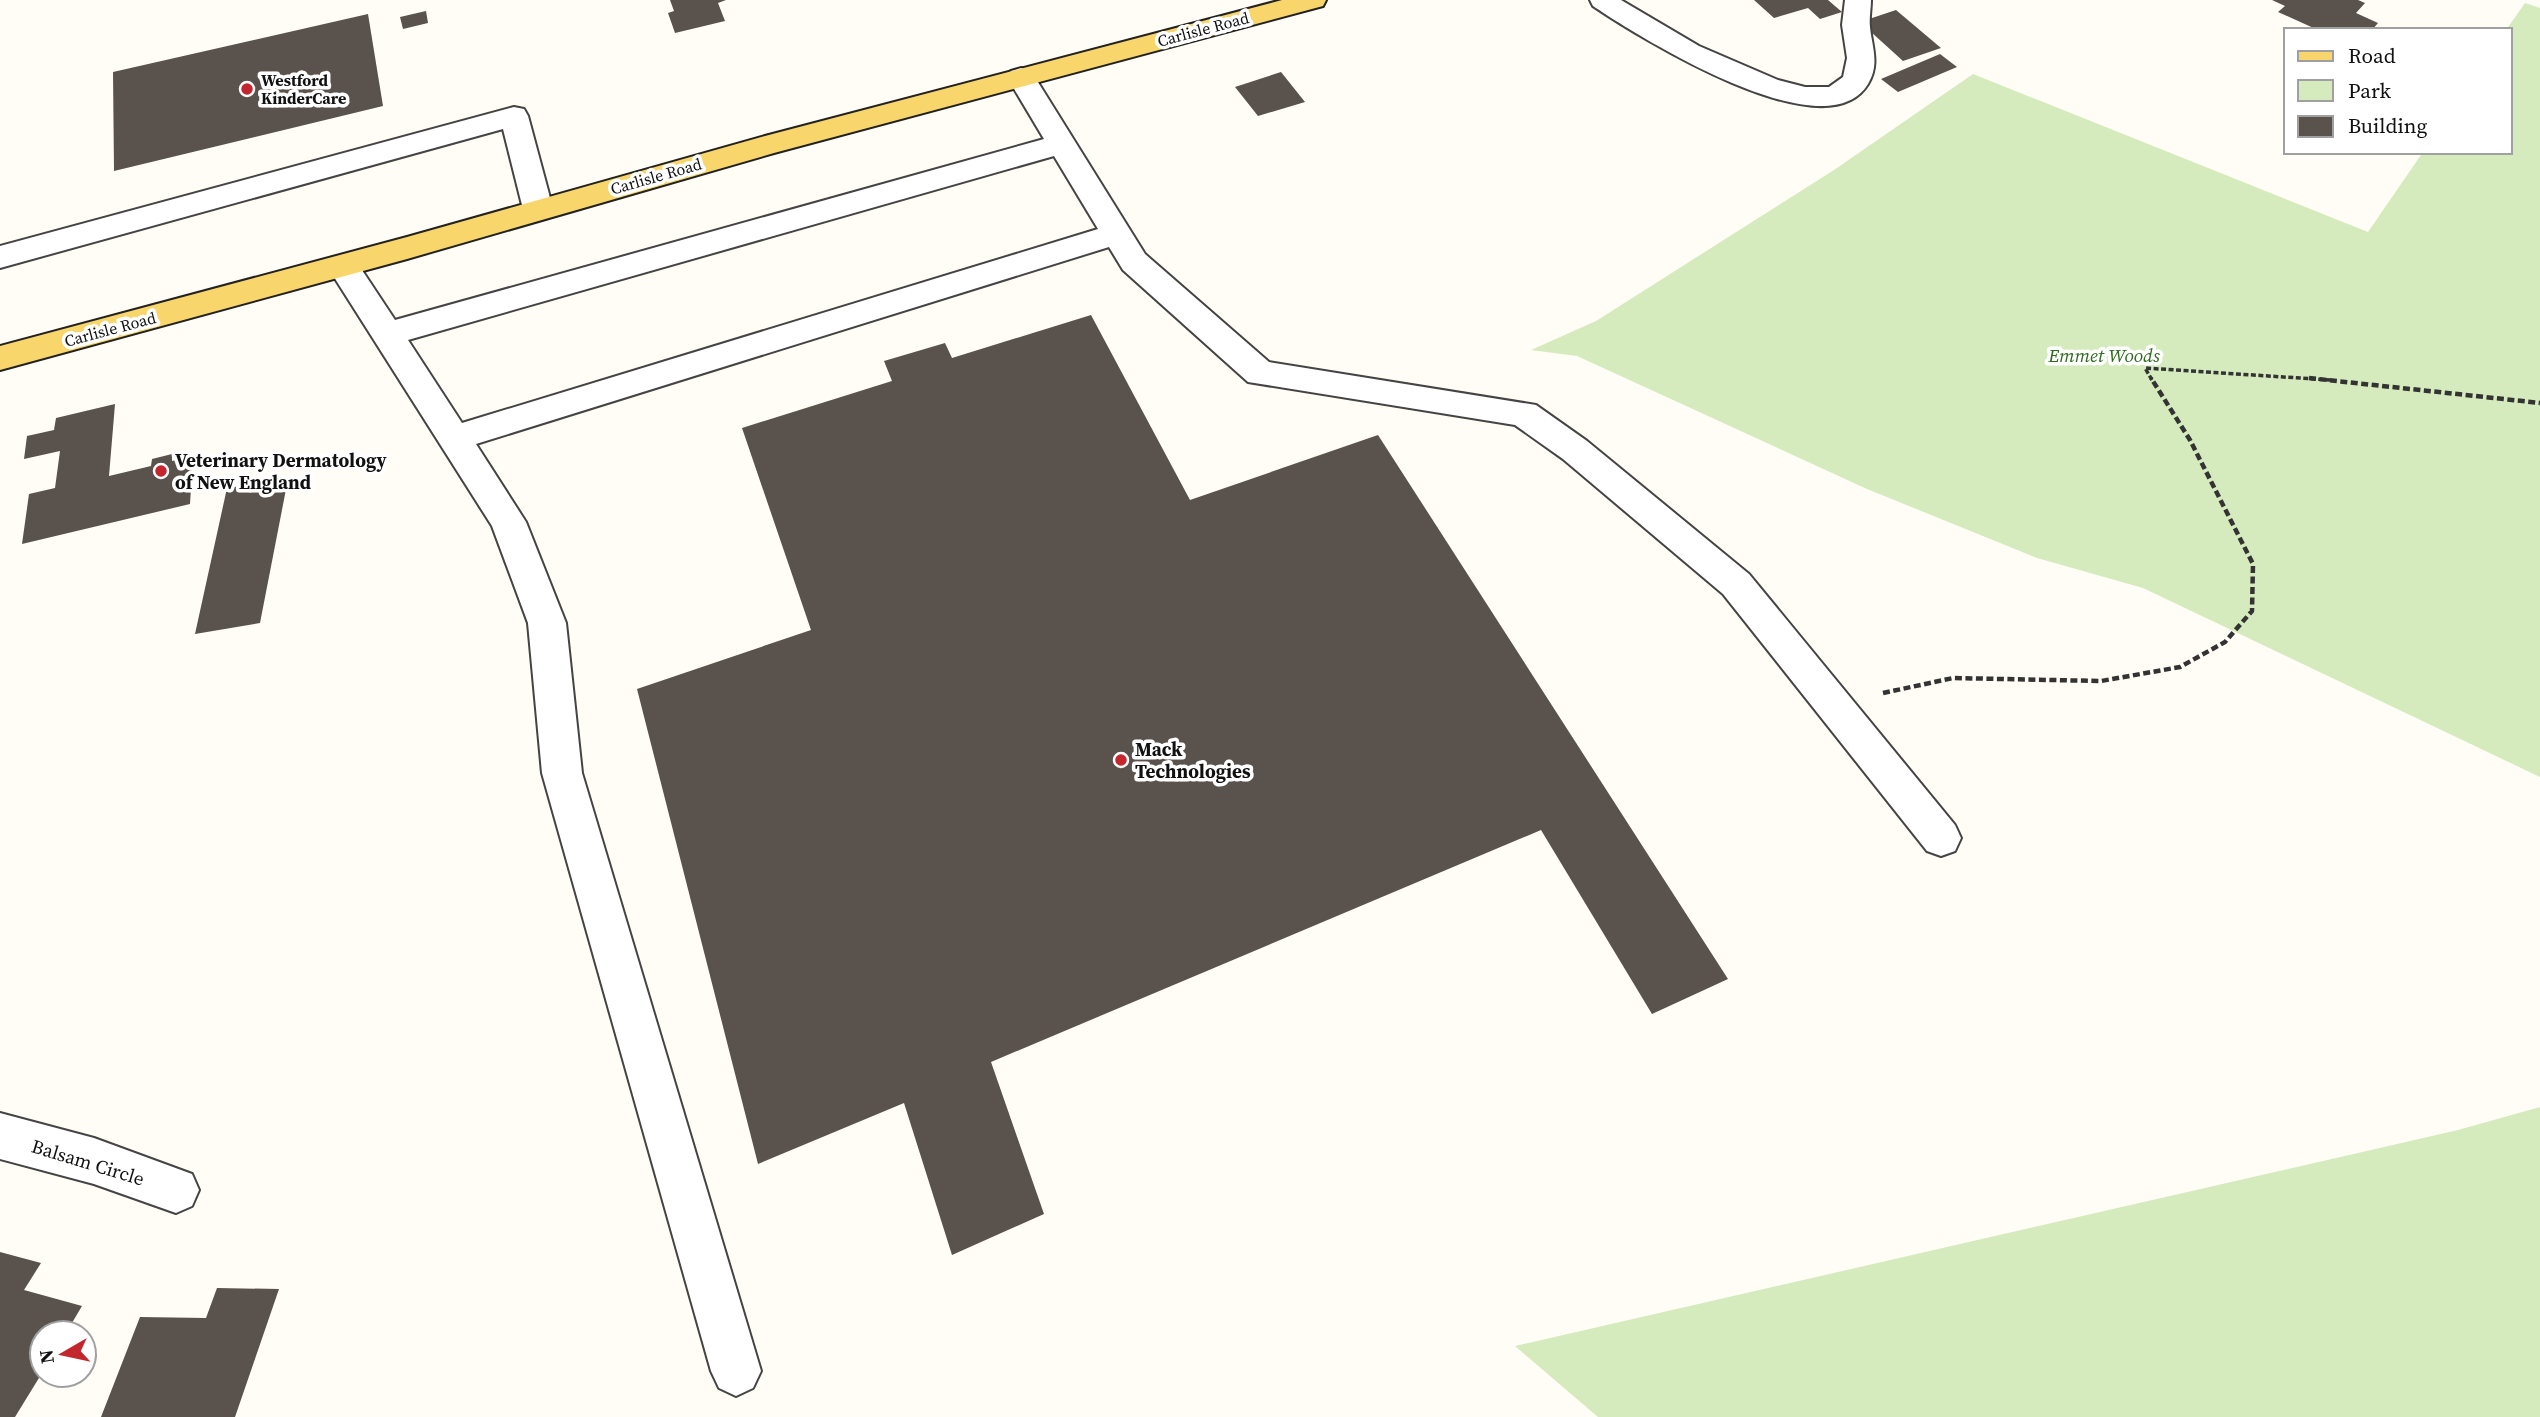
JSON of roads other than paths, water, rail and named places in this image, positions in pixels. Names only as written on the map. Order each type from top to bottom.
[{"type":"main road","name":"Carlisle Road","points":[[0,358],[1021,77],[1313,0]]},
{"type":"street","points":[[1603,0],[1718,67],[1784,94],[1821,97],[1838,94],[1853,86],[1862,69],[1855,17],[1858,0]]},
{"type":"street","points":[[1021,77],[1134,262],[1260,373],[1524,414],[1575,450],[1736,584],[1941,838]]},
{"type":"street","points":[[0,257],[514,116],[538,209]]},
{"type":"street","points":[[387,334],[1062,144]]},
{"type":"street","points":[[454,438],[1116,234]]},
{"type":"street","points":[[343,265],[508,522],[547,623],[562,773],[736,1371]]},
{"type":"street","name":"Balsam Circle","points":[[0,1136],[94,1161],[176,1190]]},
{"type":"place","name":"Westford KinderCare","points":[[247,89]]},
{"type":"place","name":"Veterinary Dermatology of New England","points":[[161,471]]},
{"type":"place","name":"Mack Technologies","points":[[1121,760]]},
{"type":"park label","name":"Emmet Woods","points":[[2104,355]]}]
